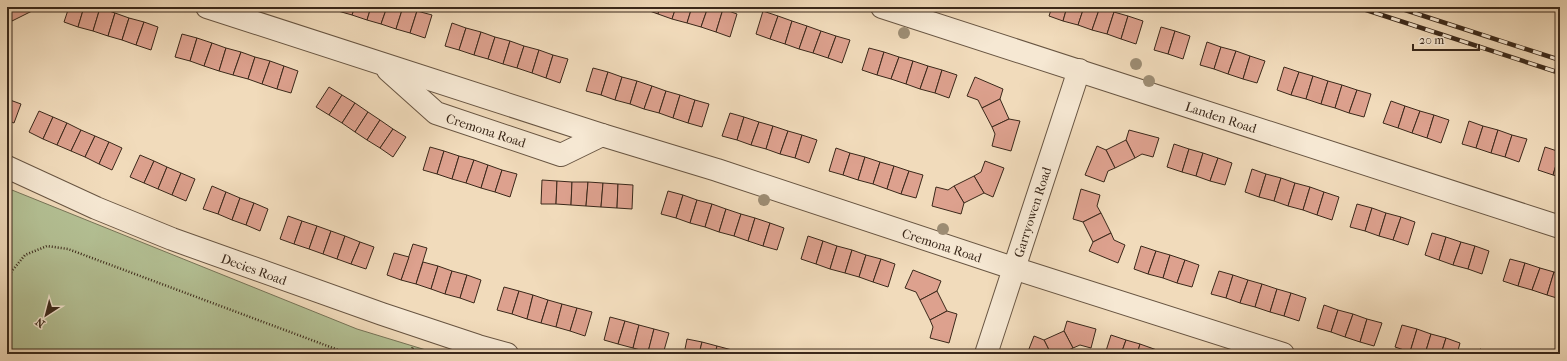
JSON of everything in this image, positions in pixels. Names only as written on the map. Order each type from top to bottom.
[{"type":"street","name":"Cremona Road","points":[[207,7],[602,135],[717,170],[1013,268],[1283,354]]},
{"type":"street","name":"Landen Road","points":[[882,7],[1079,70],[1331,154],[1560,227]]},
{"type":"street","name":"Cremona Road","points":[[383,65],[436,114],[561,155],[602,135]]},
{"type":"street","name":"Garryowen Road","points":[[986,354],[1079,70]]},
{"type":"street","name":"Decies Road","points":[[7,166],[96,208],[172,239],[382,314],[507,354]]},
{"type":"path","points":[[7,277],[25,255],[47,246],[68,248],[350,354]]},
{"type":"green space","points":[[7,188],[357,329],[439,354],[7,354]]},
{"type":"building","points":[[7,7],[30,7],[32,11],[12,21],[7,12]]},
{"type":"building","points":[[30,7],[39,7],[32,11]]},
{"type":"building","points":[[39,7],[51,7],[50,11]]},
{"type":"building","points":[[69,7],[84,7],[78,27],[64,22]]},
{"type":"building","points":[[84,7],[100,8],[93,31],[78,27]]},
{"type":"building","points":[[339,7],[355,7],[352,15],[338,11]]},
{"type":"building","points":[[355,7],[371,7],[367,20],[352,15]]},
{"type":"building","points":[[371,7],[387,7],[381,24],[367,20]]},
{"type":"building","points":[[387,7],[403,7],[396,29],[381,24]]},
{"type":"building","points":[[403,7],[417,11],[410,33],[396,29]]},
{"type":"building","points":[[644,7],[660,7],[658,14],[644,9]]},
{"type":"building","points":[[660,7],[676,7],[672,19],[658,14]]},
{"type":"building","points":[[676,7],[692,7],[687,23],[672,19]]},
{"type":"building","points":[[692,7],[708,7],[701,27],[687,23]]},
{"type":"building","points":[[708,7],[723,9],[716,32],[701,27]]},
{"type":"building","points":[[1052,7],[1067,7],[1063,21],[1049,16]]},
{"type":"building","points":[[1067,7],[1084,7],[1078,25],[1063,21]]},
{"type":"building","points":[[1084,7],[1100,7],[1092,30],[1078,25]]},
{"type":"building","points":[[1100,7],[1114,12],[1107,34],[1092,30]]},
{"type":"building","points":[[100,8],[115,13],[108,36],[93,31]]},
{"type":"building","points":[[723,9],[737,14],[730,37],[716,32]]},
{"type":"building","points":[[417,11],[432,15],[425,38],[410,33]]},
{"type":"building","points":[[763,11],[778,16],[770,39],[756,34]]},
{"type":"building","points":[[7,12],[12,21],[7,23]]},
{"type":"building","points":[[1114,12],[1128,16],[1121,39],[1107,34]]},
{"type":"building","points":[[115,13],[129,18],[122,40],[108,36]]},
{"type":"building","points":[[778,16],[792,21],[785,44],[770,39]]},
{"type":"building","points":[[1128,16],[1143,21],[1136,44],[1121,39]]},
{"type":"building","points":[[129,18],[144,22],[136,45],[122,40]]},
{"type":"building","points":[[792,21],[807,26],[799,49],[785,44]]},
{"type":"building","points":[[144,22],[158,27],[151,50],[136,45]]},
{"type":"building","points":[[452,23],[466,28],[459,50],[445,46]]},
{"type":"building","points":[[807,26],[821,31],[813,53],[799,49]]},
{"type":"building","points":[[1161,27],[1175,31],[1168,54],[1154,50]]},
{"type":"building","points":[[466,28],[481,32],[474,55],[459,50]]},
{"type":"building","points":[[821,31],[836,36],[828,58],[813,53]]},
{"type":"building","points":[[1175,31],[1190,36],[1183,59],[1168,54]]},
{"type":"building","points":[[481,32],[495,37],[488,59],[474,55]]},
{"type":"building","points":[[182,34],[197,38],[190,61],[175,57]]},
{"type":"building","points":[[836,36],[850,40],[842,63],[828,58]]},
{"type":"building","points":[[495,37],[510,41],[503,64],[488,59]]},
{"type":"building","points":[[197,38],[212,43],[204,66],[190,61]]},
{"type":"building","points":[[510,41],[524,46],[517,68],[503,64]]},
{"type":"building","points":[[1207,42],[1221,47],[1214,69],[1200,65]]},
{"type":"building","points":[[212,43],[226,48],[219,71],[204,66]]},
{"type":"building","points":[[524,46],[539,50],[532,73],[517,68]]},
{"type":"building","points":[[1221,47],[1236,51],[1228,74],[1214,69]]},
{"type":"building","points":[[226,48],[241,52],[233,75],[219,71]]},
{"type":"building","points":[[869,48],[884,52],[877,75],[862,70]]},
{"type":"building","points":[[539,50],[553,55],[546,78],[532,73]]},
{"type":"building","points":[[1236,51],[1250,56],[1243,79],[1228,74]]},
{"type":"building","points":[[241,52],[255,57],[248,79],[233,75]]},
{"type":"building","points":[[884,52],[899,57],[891,79],[877,75]]},
{"type":"building","points":[[553,55],[568,59],[560,83],[546,78]]},
{"type":"building","points":[[1250,56],[1265,61],[1257,83],[1243,79]]},
{"type":"building","points":[[255,57],[270,61],[262,84],[248,79]]},
{"type":"building","points":[[899,57],[913,61],[906,84],[891,79]]},
{"type":"building","points":[[270,61],[284,66],[277,89],[262,84]]},
{"type":"building","points":[[913,61],[928,66],[920,89],[906,84]]},
{"type":"building","points":[[284,66],[298,71],[291,93],[277,89]]},
{"type":"building","points":[[928,66],[942,70],[935,93],[920,89]]},
{"type":"building","points":[[1284,67],[1299,72],[1291,95],[1277,90]]},
{"type":"building","points":[[593,68],[608,72],[601,95],[586,91]]},
{"type":"building","points":[[942,70],[957,75],[949,98],[935,93]]},
{"type":"building","points":[[608,72],[622,77],[615,100],[601,95]]},
{"type":"building","points":[[1299,72],[1313,76],[1306,99],[1291,95]]},
{"type":"building","points":[[1313,76],[1328,81],[1321,104],[1306,99]]},
{"type":"building","points":[[622,77],[637,81],[630,104],[615,100]]},
{"type":"building","points":[[975,77],[1003,89],[1000,99],[982,108],[978,100],[967,96]]},
{"type":"building","points":[[637,81],[652,86],[644,109],[630,104]]},
{"type":"building","points":[[1328,81],[1342,85],[1335,108],[1321,104]]},
{"type":"building","points":[[1342,85],[1357,90],[1349,113],[1335,108]]},
{"type":"building","points":[[652,86],[666,91],[659,113],[644,109]]},
{"type":"building","points":[[329,87],[342,95],[329,115],[316,107]]},
{"type":"building","points":[[1357,90],[1371,94],[1364,117],[1349,113]]},
{"type":"building","points":[[666,91],[680,95],[673,118],[659,113]]},
{"type":"building","points":[[7,95],[10,100],[21,104],[14,123],[7,120]]},
{"type":"building","points":[[342,95],[355,103],[342,123],[329,115]]},
{"type":"building","points":[[680,95],[695,100],[688,123],[673,118]]},
{"type":"building","points":[[1000,99],[1009,119],[992,127],[982,108]]},
{"type":"building","points":[[695,100],[709,104],[702,127],[688,123]]},
{"type":"building","points":[[1391,101],[1405,106],[1398,128],[1383,123]]},
{"type":"building","points":[[355,103],[368,112],[355,132],[342,123]]},
{"type":"building","points":[[1405,106],[1420,111],[1412,133],[1398,128]]},
{"type":"building","points":[[39,111],[53,117],[43,139],[29,132]]},
{"type":"building","points":[[1420,111],[1434,115],[1427,138],[1412,133]]},
{"type":"building","points":[[368,112],[380,120],[367,140],[355,132]]},
{"type":"building","points":[[730,113],[744,117],[737,140],[722,136]]},
{"type":"building","points":[[1434,115],[1449,120],[1441,143],[1427,138]]},
{"type":"building","points":[[53,117],[67,123],[57,145],[43,139]]},
{"type":"building","points":[[744,117],[759,122],[751,145],[737,140]]},
{"type":"building","points":[[1009,119],[1020,121],[1011,151],[992,146],[995,134],[992,127]]},
{"type":"building","points":[[380,120],[393,129],[380,148],[367,140]]},
{"type":"building","points":[[1469,121],[1483,126],[1476,148],[1462,144]]},
{"type":"building","points":[[759,122],[773,126],[766,149],[751,145]]},
{"type":"building","points":[[67,123],[81,130],[71,151],[57,145]]},
{"type":"building","points":[[773,126],[788,131],[780,154],[766,149]]},
{"type":"building","points":[[1483,126],[1498,130],[1491,153],[1476,148]]},
{"type":"building","points":[[393,129],[406,137],[393,157],[380,148]]},
{"type":"building","points":[[81,130],[95,136],[85,157],[71,151]]},
{"type":"building","points":[[1129,130],[1159,138],[1153,157],[1142,154],[1135,158],[1126,140]]},
{"type":"building","points":[[1498,130],[1512,135],[1505,157],[1491,153]]},
{"type":"building","points":[[788,131],[802,135],[795,158],[780,154]]},
{"type":"building","points":[[802,135],[817,140],[809,163],[795,158]]},
{"type":"building","points":[[1512,135],[1527,139],[1519,162],[1505,157]]},
{"type":"building","points":[[95,136],[109,142],[99,164],[85,157]]},
{"type":"building","points":[[1126,140],[1135,158],[1115,168],[1106,150]]},
{"type":"building","points":[[109,142],[122,148],[112,170],[99,164]]},
{"type":"building","points":[[1174,144],[1189,149],[1182,172],[1167,167]]},
{"type":"building","points":[[1097,146],[1106,150],[1115,168],[1108,171],[1104,182],[1085,175]]},
{"type":"building","points":[[430,147],[444,151],[437,174],[423,170]]},
{"type":"building","points":[[1545,147],[1560,152],[1553,175],[1538,170]]},
{"type":"building","points":[[836,148],[850,153],[843,175],[829,171]]},
{"type":"building","points":[[1189,149],[1203,153],[1196,176],[1182,172]]},
{"type":"building","points":[[444,151],[459,156],[452,179],[437,174]]},
{"type":"building","points":[[1560,152],[1560,177],[1553,175]]},
{"type":"building","points":[[850,153],[865,157],[858,180],[843,175]]},
{"type":"building","points":[[1203,153],[1218,158],[1210,181],[1196,176]]},
{"type":"building","points":[[140,155],[154,161],[144,183],[130,177]]},
{"type":"building","points":[[459,156],[474,160],[466,183],[452,179]]},
{"type":"building","points":[[865,157],[880,162],[873,184],[858,180]]},
{"type":"building","points":[[1218,158],[1232,163],[1225,185],[1210,181]]},
{"type":"building","points":[[474,160],[488,165],[481,188],[466,183]]},
{"type":"building","points":[[154,161],[167,167],[158,189],[144,183]]},
{"type":"building","points":[[985,161],[1004,168],[993,197],[984,193],[974,176],[981,172]]},
{"type":"building","points":[[880,162],[894,166],[887,189],[873,184]]},
{"type":"building","points":[[488,165],[502,170],[495,192],[481,188]]},
{"type":"building","points":[[894,166],[909,171],[901,194],[887,189]]},
{"type":"building","points":[[167,167],[181,173],[172,195],[158,189]]},
{"type":"building","points":[[1252,169],[1266,174],[1259,197],[1245,192]]},
{"type":"building","points":[[502,170],[517,174],[510,197],[495,192]]},
{"type":"building","points":[[909,171],[923,175],[916,198],[901,194]]},
{"type":"building","points":[[181,173],[195,179],[186,201],[172,195]]},
{"type":"building","points":[[1266,174],[1281,178],[1274,201],[1259,197]]},
{"type":"building","points":[[974,176],[984,193],[964,203],[954,186]]},
{"type":"building","points":[[1281,178],[1295,183],[1288,206],[1274,201]]},
{"type":"building","points":[[542,180],[557,181],[556,204],[541,204]]},
{"type":"building","points":[[557,181],[572,182],[571,205],[556,204]]},
{"type":"building","points":[[572,182],[588,182],[586,206],[571,205]]},
{"type":"building","points":[[588,182],[603,183],[601,207],[586,206]]},
{"type":"building","points":[[603,183],[618,184],[617,208],[601,207]]},
{"type":"building","points":[[1295,183],[1310,187],[1303,210],[1288,206]]},
{"type":"building","points":[[618,184],[633,185],[632,209],[617,208]]},
{"type":"building","points":[[212,186],[226,192],[218,214],[203,209]]},
{"type":"building","points":[[954,186],[964,203],[961,214],[932,206],[936,187],[948,190]]},
{"type":"building","points":[[1310,187],[1324,192],[1317,215],[1303,210]]},
{"type":"building","points":[[1081,189],[1100,195],[1097,206],[1101,213],[1083,222],[1073,219]]},
{"type":"building","points":[[668,191],[683,195],[676,218],[661,214]]},
{"type":"building","points":[[226,192],[240,198],[232,220],[218,214]]},
{"type":"building","points":[[1324,192],[1339,197],[1332,220],[1317,215]]},
{"type":"building","points":[[683,195],[697,200],[690,223],[676,218]]},
{"type":"building","points":[[240,198],[254,203],[246,225],[232,220]]},
{"type":"building","points":[[697,200],[712,204],[705,227],[690,223]]},
{"type":"building","points":[[254,203],[268,209],[260,231],[246,225]]},
{"type":"building","points":[[712,204],[726,209],[719,232],[705,227]]},
{"type":"building","points":[[1357,204],[1372,208],[1365,231],[1350,227]]},
{"type":"building","points":[[1372,208],[1386,213],[1379,236],[1365,231]]},
{"type":"building","points":[[726,209],[741,214],[734,236],[719,232]]},
{"type":"building","points":[[1101,213],[1111,233],[1093,242],[1083,222]]},
{"type":"building","points":[[1386,213],[1401,217],[1393,240],[1379,236]]},
{"type":"building","points":[[741,214],[755,218],[748,241],[734,236]]},
{"type":"building","points":[[288,216],[302,221],[294,244],[280,239]]},
{"type":"building","points":[[1401,217],[1415,222],[1408,245],[1393,240]]},
{"type":"building","points":[[755,218],[770,223],[763,246],[748,241]]},
{"type":"building","points":[[302,221],[317,226],[309,249],[294,244]]},
{"type":"building","points":[[770,223],[784,228],[777,250],[763,246]]},
{"type":"building","points":[[317,226],[331,231],[323,254],[309,249]]},
{"type":"building","points":[[331,231],[345,236],[337,259],[323,254]]},
{"type":"building","points":[[1111,233],[1114,240],[1125,245],[1118,263],[1089,251],[1093,242]]},
{"type":"building","points":[[1432,233],[1446,237],[1439,260],[1425,255]]},
{"type":"building","points":[[345,236],[360,242],[351,264],[337,259]]},
{"type":"building","points":[[808,236],[823,241],[816,264],[801,259]]},
{"type":"building","points":[[1446,237],[1461,242],[1453,265],[1439,260]]},
{"type":"building","points":[[823,241],[837,246],[830,269],[816,264]]},
{"type":"building","points":[[360,242],[374,247],[366,269],[351,264]]},
{"type":"building","points":[[1461,242],[1475,246],[1468,269],[1453,265]]},
{"type":"building","points":[[413,244],[427,248],[416,284],[401,280]]},
{"type":"building","points":[[837,246],[852,250],[845,273],[830,269]]},
{"type":"building","points":[[1141,246],[1156,251],[1148,274],[1134,269]]},
{"type":"building","points":[[1475,246],[1489,251],[1482,274],[1468,269]]},
{"type":"building","points":[[852,250],[866,255],[859,277],[845,273]]},
{"type":"building","points":[[1156,251],[1170,255],[1163,278],[1148,274]]},
{"type":"building","points":[[394,253],[409,257],[401,280],[387,275]]},
{"type":"building","points":[[866,255],[881,259],[873,282],[859,277]]},
{"type":"building","points":[[1170,255],[1185,260],[1177,283],[1163,278]]},
{"type":"building","points":[[881,259],[895,264],[888,287],[873,282]]},
{"type":"building","points":[[1510,259],[1525,263],[1518,286],[1503,281]]},
{"type":"building","points":[[1185,260],[1199,265],[1192,287],[1177,283]]},
{"type":"building","points":[[423,262],[438,266],[431,289],[416,284]]},
{"type":"building","points":[[1525,263],[1540,268],[1532,290],[1518,286]]},
{"type":"building","points":[[438,266],[452,271],[445,294],[431,289]]},
{"type":"building","points":[[1540,268],[1554,272],[1547,295],[1532,290]]},
{"type":"building","points":[[913,270],[941,281],[937,291],[920,300],[916,292],[905,288]]},
{"type":"building","points":[[452,271],[467,275],[460,298],[445,294]]},
{"type":"building","points":[[1219,271],[1233,275],[1226,298],[1211,294]]},
{"type":"building","points":[[1554,272],[1560,274],[1560,299],[1547,295]]},
{"type":"building","points":[[467,275],[481,280],[474,303],[460,298]]},
{"type":"building","points":[[1233,275],[1248,280],[1240,303],[1226,298]]},
{"type":"building","points":[[1248,280],[1262,284],[1255,307],[1240,303]]},
{"type":"building","points":[[1262,284],[1277,289],[1270,312],[1255,307]]},
{"type":"building","points":[[504,287],[519,291],[512,314],[497,310]]},
{"type":"building","points":[[1277,289],[1291,293],[1284,316],[1270,312]]},
{"type":"building","points":[[519,291],[533,295],[527,319],[512,314]]},
{"type":"building","points":[[937,291],[947,311],[930,320],[920,300]]},
{"type":"building","points":[[1291,293],[1306,298],[1299,321],[1284,316]]},
{"type":"building","points":[[533,295],[548,300],[541,323],[527,319]]},
{"type":"building","points":[[548,300],[562,304],[556,327],[541,323]]},
{"type":"building","points":[[562,304],[577,308],[570,331],[556,327]]},
{"type":"building","points":[[1324,305],[1338,310],[1331,332],[1317,328]]},
{"type":"building","points":[[577,308],[592,312],[585,336],[570,331]]},
{"type":"building","points":[[1338,310],[1353,314],[1345,337],[1331,332]]},
{"type":"building","points":[[947,311],[957,314],[949,343],[930,338],[933,327],[930,320]]},
{"type":"building","points":[[1353,314],[1367,319],[1360,342],[1345,337]]},
{"type":"building","points":[[610,317],[625,321],[618,344],[604,340]]},
{"type":"building","points":[[1367,319],[1382,323],[1374,346],[1360,342]]},
{"type":"building","points":[[625,321],[639,325],[633,348],[618,344]]},
{"type":"building","points":[[1067,321],[1096,329],[1091,348],[1080,345],[1073,348],[1064,331]]},
{"type":"building","points":[[639,325],[654,329],[648,352],[633,348]]},
{"type":"building","points":[[1402,325],[1417,329],[1410,352],[1395,347]]},
{"type":"building","points":[[654,329],[669,333],[663,354],[648,352]]},
{"type":"building","points":[[1417,329],[1431,334],[1425,354],[1410,352]]},
{"type":"building","points":[[1064,331],[1073,348],[1061,354],[1051,354],[1044,340]]},
{"type":"building","points":[[1431,334],[1446,338],[1441,354],[1425,354]]},
{"type":"building","points":[[1111,335],[1126,340],[1121,354],[1105,354]]},
{"type":"building","points":[[1034,336],[1044,340],[1051,354],[1027,354]]},
{"type":"building","points":[[1446,338],[1460,343],[1457,354],[1441,354]]},
{"type":"building","points":[[687,339],[702,342],[699,354],[684,354]]},
{"type":"building","points":[[1126,340],[1140,344],[1137,354],[1121,354]]},
{"type":"building","points":[[702,342],[717,346],[715,354],[699,354]]},
{"type":"building","points":[[1140,344],[1154,349],[1153,354],[1137,354]]},
{"type":"building","points":[[717,346],[732,350],[730,354],[715,354]]},
{"type":"building","points":[[1154,349],[1169,354],[1153,354]]},
{"type":"building","points":[[1480,349],[1494,354],[1479,354]]},
{"type":"building","points":[[732,350],[747,353],[730,354]]},
{"type":"railway","points":[[1357,7],[1560,73]]},
{"type":"railway","points":[[1396,7],[1560,60]]}]
